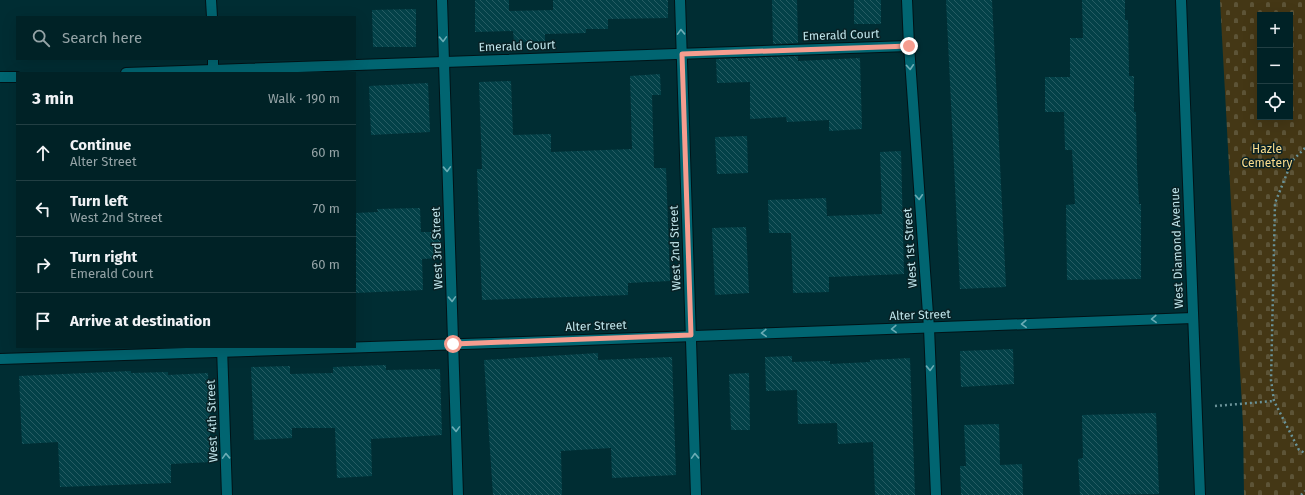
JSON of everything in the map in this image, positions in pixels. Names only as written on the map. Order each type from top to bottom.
[{"type":"street","points":[[211,0],[212,16]]},
{"type":"street","name":"West 3rd Street","points":[[442,0],[458,495]]},
{"type":"street","name":"West 2nd Street","points":[[680,0],[696,495]]},
{"type":"street","name":"West 1st Street","points":[[907,0],[929,328],[936,495]]},
{"type":"street","name":"West Diamond Avenue","points":[[1181,0],[1200,495]]},
{"type":"street","name":"Emerald Court","points":[[213,72],[444,62],[909,46]]},
{"type":"street","points":[[213,60],[213,72]]},
{"type":"street","points":[[0,77],[16,77]]},
{"type":"street","name":"Alter Street","points":[[356,346],[1193,318]]},
{"type":"street","name":"Alter Street","points":[[0,360],[269,348]]},
{"type":"street","name":"West 4th Street","points":[[223,349],[228,495]]},
{"type":"path","points":[[1305,148],[1292,161],[1275,203],[1271,380],[1274,401],[1299,450],[1305,453]]},
{"type":"path","points":[[1197,408],[1274,401]]},
{"type":"path","points":[[1301,495],[1305,491]]},
{"type":"green space","name":"Hazle Cemetery","points":[[1220,0],[1305,0],[1305,495],[1244,495],[1243,425]]},
{"type":"building","points":[[475,0],[509,0],[509,11],[553,10],[553,0],[668,0],[668,18],[608,19],[608,29],[586,29],[586,33],[545,34],[545,41],[514,42],[513,31],[475,32]]},
{"type":"building","points":[[772,0],[797,0],[798,43],[773,44]]},
{"type":"building","points":[[854,0],[881,0],[881,24],[854,24]]},
{"type":"building","points":[[946,0],[992,0],[1006,287],[960,289]]},
{"type":"building","points":[[1082,0],[1125,0],[1125,20],[1128,20],[1129,76],[1134,76],[1137,169],[1139,204],[1141,204],[1141,279],[1067,280],[1066,205],[1075,204],[1072,150],[1065,150],[1064,112],[1045,112],[1045,77],[1070,77],[1070,38],[1083,38]]},
{"type":"building","points":[[416,9],[416,47],[373,47],[372,10]]},
{"type":"building","points":[[798,56],[798,61],[860,58],[862,129],[829,131],[829,120],[787,122],[786,117],[750,119],[750,82],[717,83],[716,59]]},
{"type":"building","points":[[660,74],[661,95],[652,95],[654,168],[666,168],[670,281],[628,283],[628,295],[482,300],[477,169],[482,169],[479,82],[511,81],[513,135],[551,134],[551,152],[632,149],[630,76]]},
{"type":"building","points":[[428,83],[430,132],[371,135],[369,86]]},
{"type":"building","points":[[747,136],[748,173],[717,174],[715,137]]},
{"type":"building","points":[[901,151],[904,274],[829,277],[829,292],[793,293],[791,233],[769,233],[768,200],[826,198],[827,216],[882,214],[880,152]]},
{"type":"building","points":[[420,208],[421,232],[440,232],[441,258],[422,259],[423,290],[356,293],[356,213],[378,212],[377,209]]},
{"type":"building","points":[[746,227],[749,293],[715,295],[712,228]]},
{"type":"building","points":[[1013,349],[1014,384],[961,387],[960,351]]},
{"type":"building","points":[[598,353],[598,360],[672,357],[676,475],[612,478],[611,448],[561,451],[562,495],[493,495],[484,360]]},
{"type":"building","points":[[792,356],[792,362],[830,361],[830,364],[910,358],[915,495],[875,495],[873,442],[838,444],[837,423],[798,424],[797,390],[766,391],[765,357]]},
{"type":"building","points":[[386,365],[386,370],[440,369],[442,435],[371,439],[372,476],[337,478],[335,428],[292,428],[292,438],[254,440],[251,367],[290,366],[290,374],[333,373],[333,367]]},
{"type":"building","points":[[131,371],[131,373],[168,372],[168,375],[208,373],[211,462],[171,464],[171,483],[60,487],[58,442],[22,444],[19,376]]},
{"type":"building","points":[[749,373],[750,430],[731,430],[729,374]]},
{"type":"building","points":[[1156,413],[1159,494],[1080,495],[1078,459],[1083,458],[1082,415]]},
{"type":"building","points":[[999,424],[1000,465],[1022,464],[1023,495],[961,495],[960,466],[966,466],[964,425]]},
{"type":"route","points":[[453,344],[691,335],[682,54],[909,46]]}]
